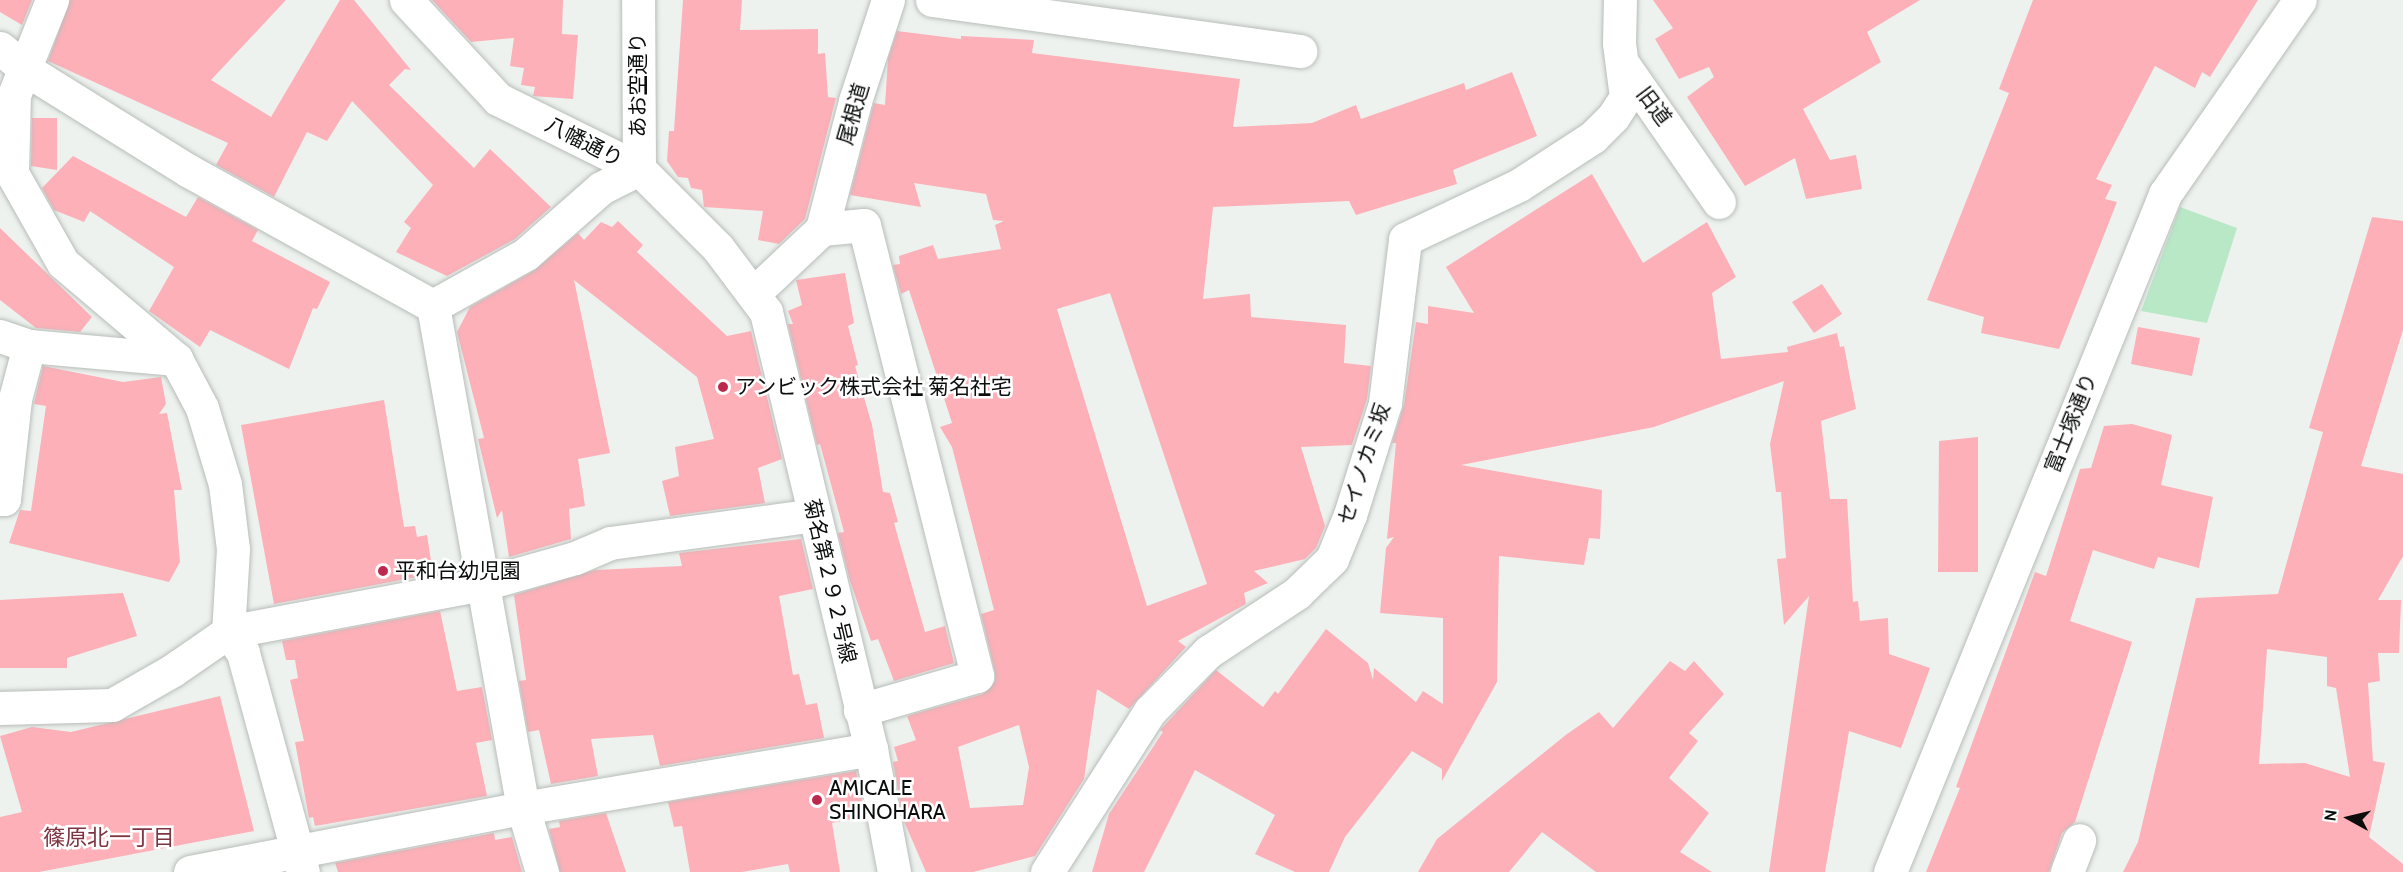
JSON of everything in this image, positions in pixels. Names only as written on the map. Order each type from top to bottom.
[{"type":"street","points":[[52,0],[14,95],[12,173],[63,263],[176,359],[202,408],[225,484],[233,549],[228,632],[243,653],[299,862]]},
{"type":"street","name":"八幡通り","points":[[406,0],[498,99],[639,170],[718,248],[754,293]]},
{"type":"street","name":"あお空通り","points":[[638,0],[639,170]]},
{"type":"street","name":"尾根道","points":[[822,229],[855,101],[888,0]]},
{"type":"street","points":[[932,0],[1300,51]]},
{"type":"street","name":"旧道","points":[[1620,0],[1623,64],[1719,202]]},
{"type":"street","name":"富士塚通り","points":[[1890,872],[2165,194],[2300,0]]},
{"type":"street","points":[[0,48],[25,69],[247,205],[433,306]]},
{"type":"street","name":"セイノカミ坂","points":[[1047,872],[1150,711],[1208,652],[1297,593],[1332,559],[1350,515],[1385,403],[1406,238],[1518,185],[1593,137],[1626,97],[1623,64]]},
{"type":"street","points":[[433,306],[526,254],[601,188],[639,170]]},
{"type":"street","points":[[754,293],[822,229],[864,225],[977,676],[860,710]]},
{"type":"street","name":"菊名第２９２号線","points":[[754,293],[766,312],[871,749],[894,872]]},
{"type":"street","points":[[433,306],[523,808],[542,872]]},
{"type":"street","points":[[0,499],[4,499],[15,399],[14,341],[176,359]]},
{"type":"street","points":[[0,708],[112,705],[173,670],[228,632],[483,584],[575,558],[610,543],[814,515]]},
{"type":"street","points":[[190,872],[299,862],[523,808],[871,749]]},
{"type":"street","points":[[2067,872],[2079,840]]},
{"type":"green space","points":[[2180,207],[2237,228],[2207,323],[2141,311]]},
{"type":"building","points":[[0,0],[32,0],[22,25],[0,12]]},
{"type":"building","points":[[70,0],[286,0],[211,80],[271,117],[340,0],[354,0],[411,70],[405,69],[389,85],[474,168],[490,149],[551,207],[515,239],[447,276],[396,252],[411,228],[404,222],[433,185],[352,101],[327,141],[307,132],[274,197],[216,165],[228,143],[48,61]]},
{"type":"building","points":[[432,0],[563,0],[562,34],[578,35],[573,99],[533,96],[535,87],[521,85],[524,68],[510,66],[514,38],[471,42]]},
{"type":"building","points":[[683,0],[742,0],[740,30],[818,29],[818,54],[825,53],[828,97],[836,98],[805,219],[779,244],[758,240],[763,211],[704,207],[702,190],[691,188],[688,178],[678,177],[667,161],[669,131],[674,131]]},
{"type":"building","points":[[1653,0],[1920,0],[1867,32],[1881,62],[1803,109],[1830,160],[1856,155],[1862,189],[1806,199],[1795,158],[1745,186],[1687,97],[1714,77],[1709,67],[1679,79],[1655,39],[1673,28]]},
{"type":"building","points":[[2033,0],[2258,0],[2210,77],[2202,72],[2195,88],[2155,66],[2096,179],[2112,185],[2105,199],[2117,202],[2059,349],[1981,333],[1984,317],[1927,300],[2009,93],[1999,89]]},
{"type":"building","points":[[897,31],[961,39],[961,36],[1034,40],[1032,53],[1240,79],[1233,127],[1312,123],[1356,105],[1361,119],[1464,83],[1466,90],[1512,72],[1537,136],[1453,170],[1457,184],[1356,215],[1349,201],[1213,207],[1203,299],[1250,294],[1251,317],[1346,325],[1344,363],[1371,366],[1367,399],[1352,445],[1301,447],[1325,526],[1316,548],[1305,559],[1254,571],[1268,583],[1244,593],[1246,604],[1178,641],[1186,647],[1129,709],[1097,689],[1084,779],[1035,856],[973,872],[926,872],[903,819],[893,762],[898,761],[894,747],[916,740],[907,716],[983,694],[995,681],[995,672],[981,614],[994,610],[952,447],[940,427],[952,423],[909,290],[901,294],[893,265],[900,264],[899,256],[933,245],[938,259],[1001,249],[995,225],[1004,221],[993,220],[986,194],[914,183],[921,207],[850,195],[874,103],[885,105],[888,59]],"holes":[[[1110,293],[1207,584],[1147,606],[1057,309]],[[1019,725],[1029,767],[1023,805],[970,808],[958,747]]]},
{"type":"building","points":[[32,118],[57,118],[57,170],[31,166]]},
{"type":"building","points":[[73,156],[186,217],[198,197],[258,230],[252,241],[330,282],[317,309],[313,308],[289,369],[210,330],[200,347],[149,311],[174,267],[90,211],[84,222],[54,210],[42,188]]},
{"type":"building","points":[[1592,174],[1643,263],[1707,222],[1736,277],[1712,293],[1721,359],[1788,352],[1787,347],[1837,333],[1840,347],[1844,346],[1856,409],[1821,421],[1830,499],[1847,499],[1853,602],[1858,601],[1860,621],[1888,618],[1889,654],[1930,668],[1901,748],[1849,731],[1825,872],[1769,872],[1809,596],[1784,625],[1777,559],[1786,558],[1781,492],[1776,492],[1770,444],[1784,381],[1654,427],[1461,465],[1602,490],[1600,539],[1589,538],[1584,565],[1499,556],[1497,682],[1442,781],[1442,769],[1412,751],[1345,837],[1329,872],[1295,872],[1255,854],[1275,815],[1195,770],[1144,872],[1092,872],[1109,814],[1163,732],[1160,730],[1216,670],[1263,707],[1275,691],[1278,694],[1326,629],[1368,663],[1373,680],[1374,668],[1416,702],[1423,691],[1443,704],[1443,618],[1380,613],[1386,548],[1394,537],[1387,539],[1396,443],[1392,443],[1404,405],[1416,322],[1428,324],[1428,306],[1474,313],[1446,267]]},
{"type":"building","points":[[2372,217],[2403,221],[2403,330],[2361,466],[2403,474],[2403,556],[2378,600],[2401,600],[2399,653],[2378,653],[2380,681],[2368,683],[2373,761],[2385,763],[2369,837],[2403,864],[2403,872],[2123,872],[2138,842],[2196,598],[2278,594],[2323,432],[2309,428]],"holes":[[[2267,649],[2327,657],[2327,686],[2336,688],[2350,777],[2305,763],[2259,764]]]},
{"type":"building","points":[[618,221],[643,245],[637,252],[727,336],[751,331],[782,459],[758,468],[765,503],[670,516],[662,481],[679,476],[675,447],[714,439],[697,377],[574,280],[610,453],[578,459],[585,506],[569,509],[571,539],[509,557],[502,510],[497,518],[478,439],[484,438],[457,332],[470,307],[535,270],[578,233],[584,240],[601,222],[612,227]]},
{"type":"building","points":[[0,228],[92,317],[80,332],[36,328],[0,300]]},
{"type":"building","points":[[845,273],[854,323],[848,326],[858,365],[855,366],[872,425],[883,492],[890,493],[898,522],[894,523],[925,632],[945,626],[954,663],[894,681],[878,639],[871,641],[850,581],[838,533],[844,532],[820,444],[817,445],[788,324],[793,324],[788,311],[802,305],[796,280]]},
{"type":"building","points":[[1822,284],[1842,314],[1814,333],[1792,302]]},
{"type":"building","points":[[2138,327],[2200,338],[2192,376],[2131,364]]},
{"type":"building","points":[[43,366],[123,382],[161,377],[166,404],[159,414],[167,413],[182,490],[174,490],[180,562],[169,582],[9,543],[20,510],[31,511],[46,406],[34,404]]},
{"type":"building","points":[[384,400],[404,527],[415,526],[417,537],[427,535],[433,574],[274,604],[241,425]]},
{"type":"building","points":[[2132,424],[2172,435],[2161,485],[2213,497],[2199,568],[2158,557],[2154,569],[2093,550],[2070,621],[2132,642],[2075,822],[2062,833],[2049,872],[1926,872],[1960,788],[1956,787],[2035,572],[2046,576],[2080,469],[2091,468],[2104,426]]},
{"type":"building","points":[[1978,437],[1978,572],[1938,572],[1939,441]]},
{"type":"building","points":[[801,539],[813,589],[779,596],[793,675],[799,674],[806,705],[817,703],[824,738],[660,766],[653,735],[591,739],[598,776],[551,784],[539,730],[528,732],[519,681],[526,680],[514,595],[595,570],[682,566],[679,553]]},
{"type":"building","points":[[123,593],[137,636],[67,658],[67,668],[0,668],[0,600]]},
{"type":"building","points":[[440,611],[457,691],[482,687],[492,740],[476,743],[487,796],[315,826],[313,817],[309,818],[295,742],[304,741],[290,680],[298,678],[295,660],[286,660],[282,641]]},
{"type":"building","points":[[1670,661],[1685,671],[1694,661],[1724,694],[1689,733],[1698,741],[1669,778],[1709,813],[1680,852],[1712,872],[1596,872],[1542,832],[1509,872],[1418,872],[1437,839],[1567,734],[1599,712],[1613,728]]},
{"type":"building","points":[[220,696],[254,831],[39,872],[0,872],[0,817],[22,812],[0,736],[32,727],[71,732]]},
{"type":"building","points":[[856,771],[865,816],[832,823],[840,872],[790,872],[788,864],[742,872],[690,872],[682,826],[674,827],[668,802]]},
{"type":"building","points":[[606,813],[626,872],[560,872],[549,829],[560,827],[559,821]]},
{"type":"building","points":[[494,833],[495,840],[512,837],[522,872],[338,872],[335,863]]},
{"type":"place","name":"アンビック株式会社 菊名社宅","points":[[723,387]]},
{"type":"place","name":"平和台幼児園","points":[[383,571]]},
{"type":"place","name":"AMICALE SHINOHARA","points":[[817,800]]},
{"type":"district","name":"篠原北一丁目","points":[[109,838]]}]
